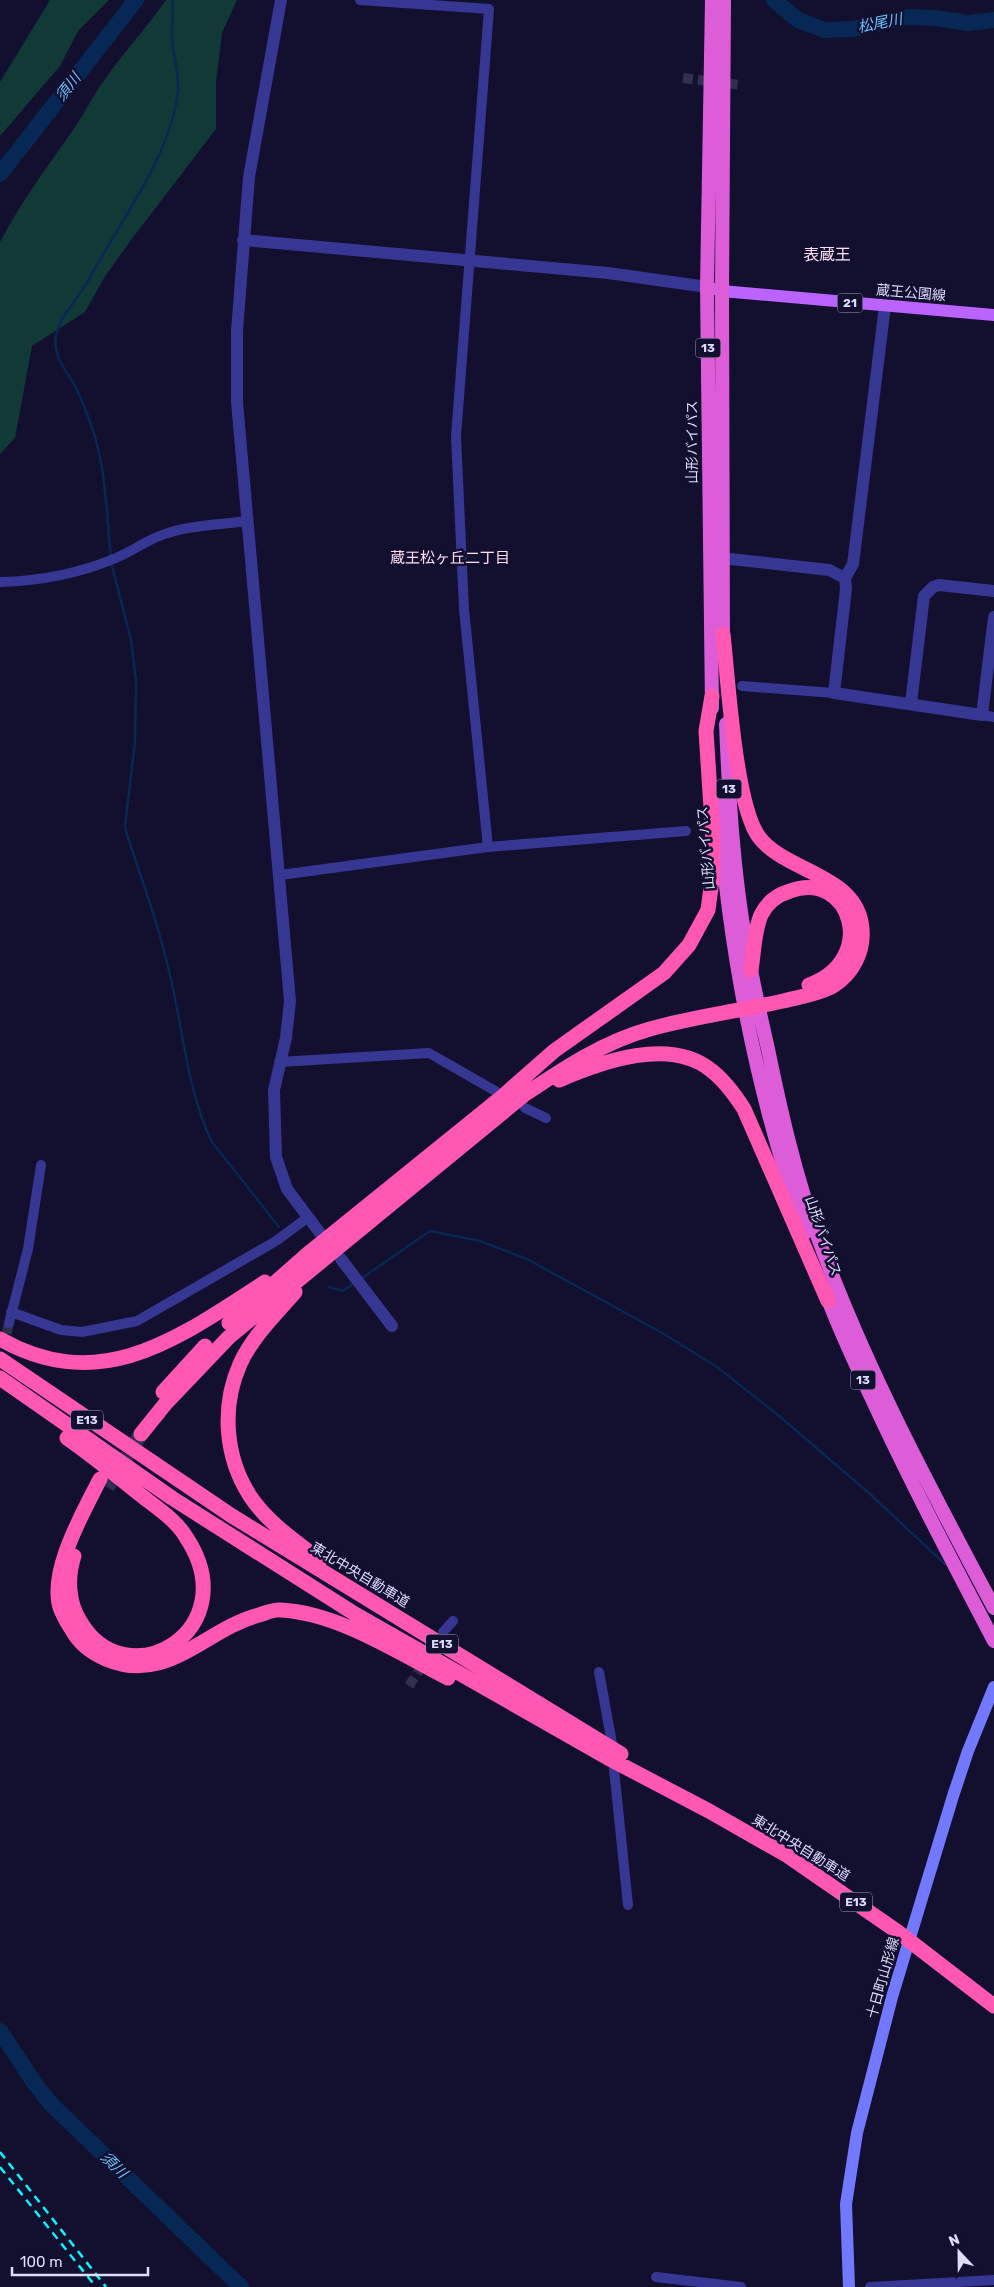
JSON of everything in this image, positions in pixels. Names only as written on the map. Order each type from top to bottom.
[{"type":"highway","name":"山形バイパス","points":[[712,0],[707,287],[712,696],[724,878],[741,991],[774,1141],[828,1301],[923,1506],[994,1641]]},
{"type":"highway","name":"山形バイパス","points":[[724,0],[722,291],[723,634],[730,810],[736,876],[751,970],[780,1108],[816,1234],[851,1322],[892,1411],[934,1497],[994,1608]]},
{"type":"highway","points":[[500,1094],[560,1060],[628,1029],[650,1022],[737,1007],[832,987],[845,978],[854,966],[859,953],[862,927],[857,911],[846,895],[828,880],[772,850],[758,836],[744,799],[723,634]]},
{"type":"highway","points":[[137,1432],[229,1337],[500,1094],[554,1051],[664,973],[689,945],[708,910],[714,861],[706,731],[712,696]]},
{"type":"highway","points":[[751,970],[756,927],[767,905],[779,894],[798,888],[817,888],[832,896],[845,910],[852,930],[847,954],[837,968],[824,980],[774,999]]},
{"type":"highway","points":[[0,1339],[22,1351],[56,1361],[91,1363],[129,1358],[164,1343],[315,1258],[524,1102],[575,1060],[649,1030],[737,1007]]},
{"type":"highway","points":[[524,1102],[588,1067],[632,1055],[664,1054],[690,1060],[711,1070],[732,1091],[744,1109],[828,1301]]},
{"type":"highway","points":[[315,1258],[250,1346],[240,1364],[234,1382],[227,1416],[229,1438],[236,1466],[251,1497],[282,1531],[326,1564],[499,1670],[565,1718]]},
{"type":"highway","name":"東北中央自動車道","points":[[0,1359],[232,1516],[565,1718],[709,1811]]},
{"type":"highway","name":"東北中央自動車道","points":[[0,1378],[172,1498],[257,1554],[354,1614],[788,1856],[898,1932],[994,2006]]},
{"type":"highway","points":[[0,1389],[88,1453],[170,1518],[186,1536],[199,1562],[204,1591],[198,1617],[180,1641],[154,1653],[130,1656],[106,1649],[86,1632],[73,1610],[70,1584],[73,1560],[80,1538],[103,1483],[68,1544],[59,1580],[60,1609],[74,1634],[92,1653],[119,1664],[152,1664],[187,1653],[248,1618],[279,1609],[313,1615],[339,1623],[611,1756]]},
{"type":"main road","name":"蔵王公園線","points":[[707,287],[722,291],[994,315]]},
{"type":"main road","name":"十日町山形線","points":[[849,2287],[846,2204],[857,2133],[901,1968],[956,1787],[994,1687]]},
{"type":"street","points":[[281,0],[249,177],[237,331],[237,402],[290,1001],[286,1038],[274,1090],[276,1157],[287,1189],[320,1233]]},
{"type":"street","points":[[360,0],[489,9],[468,261],[456,436],[464,609],[488,846]]},
{"type":"street","points":[[243,240],[608,273],[707,287]]},
{"type":"street","points":[[834,694],[846,589],[845,578],[853,564],[885,306]]},
{"type":"street","points":[[0,582],[50,578],[74,573],[117,557],[157,537],[194,526],[248,521]]},
{"type":"street","points":[[722,558],[829,570],[845,578]]},
{"type":"street","points":[[911,703],[924,596],[928,590],[939,585],[994,591]]},
{"type":"street","points":[[742,686],[911,703],[988,716],[994,618]]},
{"type":"street","points":[[280,875],[488,846],[686,831]]},
{"type":"street","points":[[280,1062],[429,1053],[500,1094]]},
{"type":"street","points":[[524,1102],[546,1118]]},
{"type":"street","points":[[9,1323],[28,1249],[41,1165]]},
{"type":"street","points":[[11,1312],[61,1330],[82,1332],[137,1321],[276,1241],[308,1218]]},
{"type":"street","points":[[341,1259],[392,1326]]},
{"type":"street","points":[[443,1632],[453,1620]]},
{"type":"street","points":[[598,1672],[611,1756],[628,1905]]},
{"type":"street","points":[[656,2277],[741,2287]]},
{"type":"street","points":[[870,2287],[978,2283],[994,2280]]},
{"type":"green space","points":[[50,0],[109,0],[78,31],[60,66],[0,136],[0,82]]},
{"type":"green space","points":[[166,0],[237,0],[222,33],[216,83],[216,129],[131,240],[104,278],[85,312],[32,346],[15,438],[0,454],[0,242],[25,199],[77,125],[101,85]]},
{"type":"waterway","name":"須川","points":[[0,174],[136,0]]},
{"type":"waterway","points":[[111,557],[102,469],[95,435],[76,388],[58,357],[55,343],[61,321],[84,288],[142,188],[166,139],[174,115],[178,90],[172,38],[172,0]]},
{"type":"waterway","name":"松尾川","points":[[774,0],[798,20],[825,30],[853,29],[908,17],[935,18],[968,23],[994,20]]},
{"type":"waterway","points":[[111,562],[131,640],[136,680],[135,742],[125,826],[127,835],[163,946],[192,1084],[204,1123],[212,1142],[279,1227]]},
{"type":"waterway","points":[[362,1278],[430,1231],[480,1241],[527,1259],[664,1334],[717,1367],[778,1415],[870,1494],[946,1565]]},
{"type":"waterway","points":[[329,1287],[343,1291],[355,1282]]},
{"type":"waterway","name":"須川","points":[[0,2031],[35,2084],[52,2105],[241,2287]]},
{"type":"tunnel","points":[[683,78],[741,85]]},
{"type":"tunnel","points":[[0,1363],[9,1323]]},
{"type":"tunnel","points":[[107,1487],[141,1434]]},
{"type":"tunnel","points":[[409,1686],[440,1637]]},
{"type":"railway","points":[[0,2152],[106,2287]]},
{"type":"railway","points":[[0,2167],[96,2287]]},
{"type":"district","name":"表蔵王","points":[[827,254]]},
{"type":"district","name":"蔵王松ヶ丘二丁目","points":[[450,558]]}]
